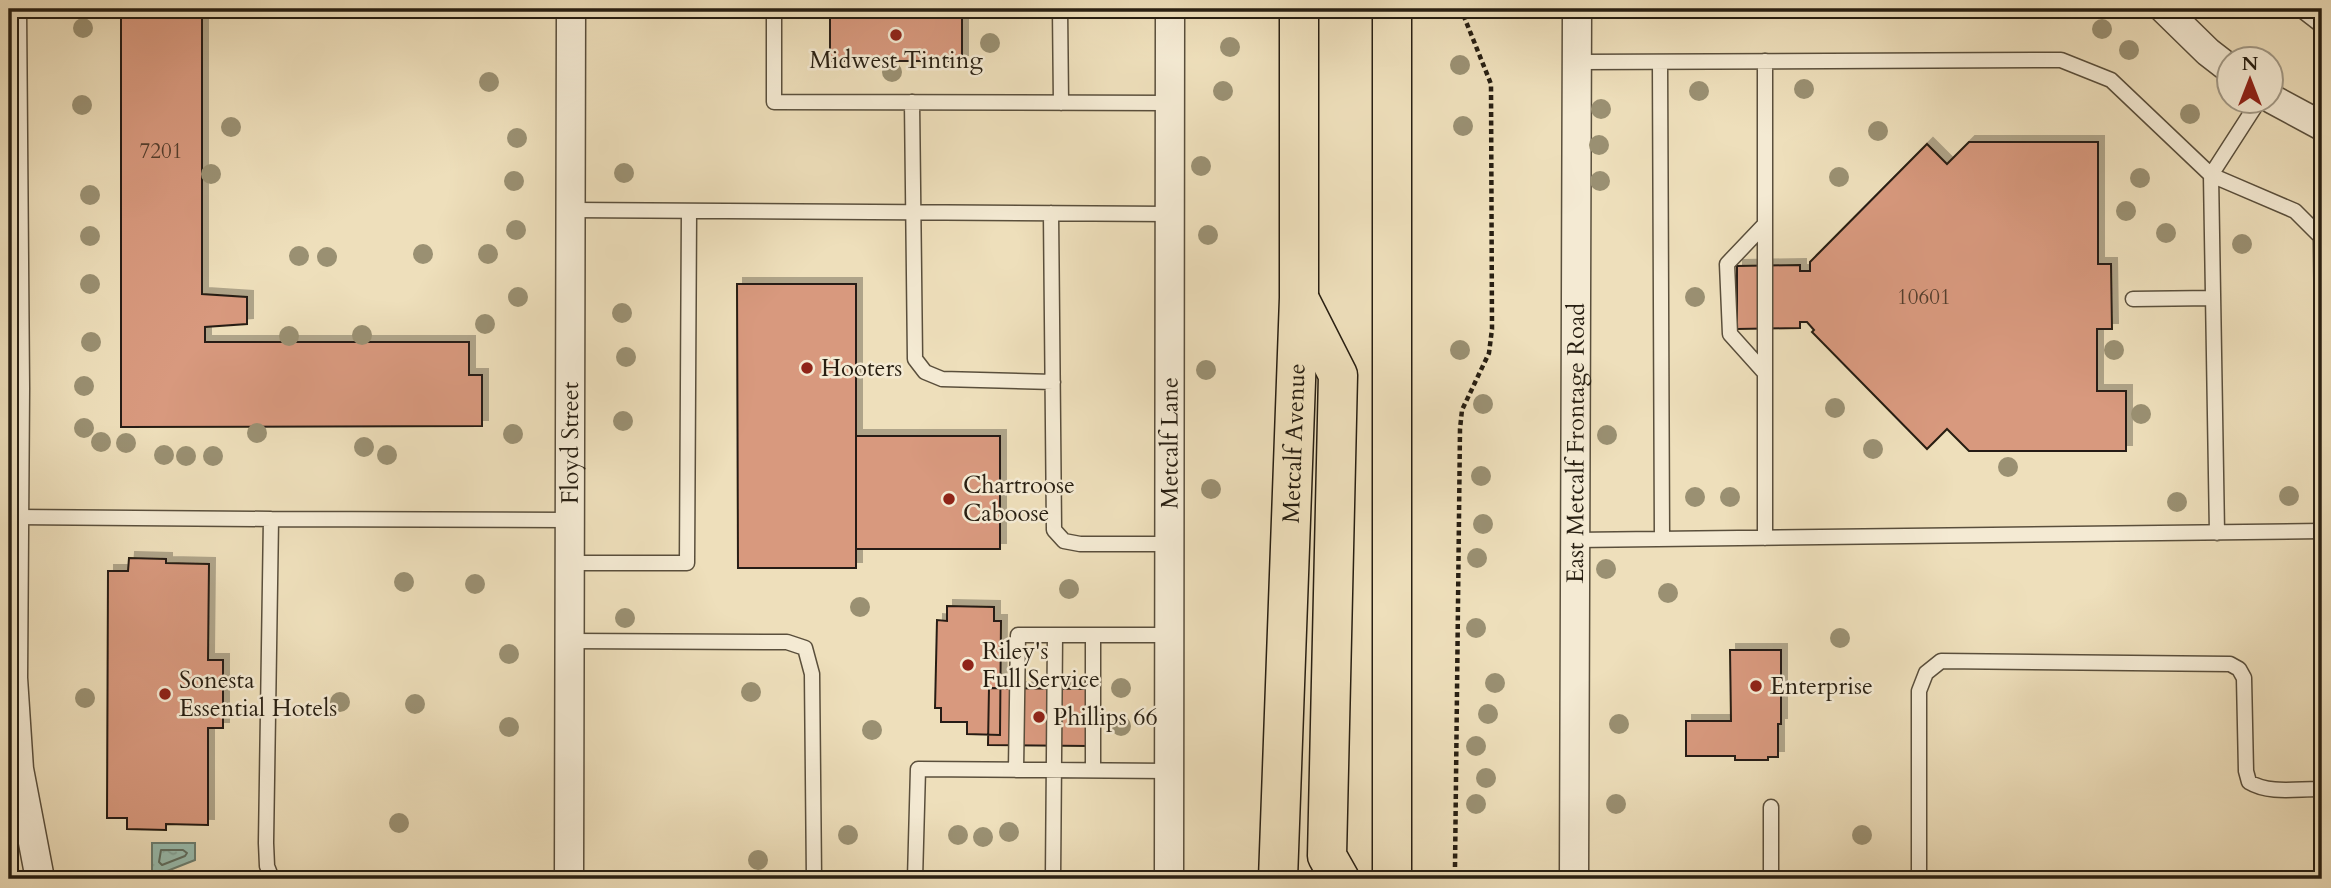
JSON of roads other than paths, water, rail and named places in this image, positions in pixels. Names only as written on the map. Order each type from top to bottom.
[{"type":"main road","name":"Metcalf Avenue","points":[[1278,879],[1299,298],[1299,9]]},
{"type":"main road","points":[[1392,9],[1392,879]]},
{"type":"main road","points":[[1299,298],[1338,375],[1326,856],[1340,879]]},
{"type":"street","points":[[12,9],[12,388],[15,517],[13,678],[19,769],[40,879]]},
{"type":"street","name":"Floyd Street","points":[[569,879],[571,9]]},
{"type":"street","name":"Metcalf Lane","points":[[1169,879],[1170,9]]},
{"type":"street","name":"East Metcalf Frontage Road","points":[[1574,879],[1577,9]]},
{"type":"street","points":[[2164,9],[2216,59]]},
{"type":"street","points":[[2286,107],[2322,127]]},
{"type":"lane","points":[[774,9],[774,102],[1170,103]]},
{"type":"lane","points":[[1060,9],[1061,103]]},
{"type":"lane","points":[[2300,9],[2322,26]]},
{"type":"lane","points":[[1577,62],[2061,60],[2111,80],[2211,176],[2295,211],[2320,237],[2322,323]]},
{"type":"lane","points":[[1765,61],[1765,538]]},
{"type":"lane","points":[[1660,62],[1662,539]]},
{"type":"lane","points":[[912,102],[915,359],[925,372],[942,379],[1054,382]]},
{"type":"lane","points":[[2217,533],[2211,176],[2249,116]]},
{"type":"lane","points":[[571,210],[1170,214]]},
{"type":"lane","points":[[569,563],[687,563],[688,212]]},
{"type":"lane","points":[[1051,213],[1054,530],[1064,541],[1080,544],[1170,544]]},
{"type":"lane","points":[[1765,224],[1727,264],[1730,334],[1765,373]]},
{"type":"lane","points":[[2133,299],[2213,298]]},
{"type":"lane","points":[[15,517],[568,520]]},
{"type":"lane","points":[[271,520],[266,842],[267,866],[272,879]]},
{"type":"lane","points":[[1575,540],[2322,531]]},
{"type":"lane","points":[[1016,770],[1018,635],[1169,635]]},
{"type":"lane","points":[[1053,879],[1055,635]]},
{"type":"lane","points":[[1093,635],[1093,770]]},
{"type":"lane","points":[[569,641],[787,642],[805,648],[812,674],[814,879]]},
{"type":"lane","points":[[1919,879],[1919,691],[1926,673],[1941,661],[2230,664],[2239,669],[2244,678],[2246,771],[2249,782],[2258,788],[2274,790],[2318,789],[2322,782]]},
{"type":"lane","points":[[915,879],[918,769],[1169,771]]},
{"type":"lane","points":[[1771,807],[1771,879]]},
{"type":"water","points":[[152,843],[195,843],[195,860],[152,877]]},
{"type":"place","name":"Midwest Tinting","points":[[896,35]]},
{"type":"place","name":"Hooters","points":[[807,368]]},
{"type":"place","name":"Chartroose Caboose","points":[[949,499]]},
{"type":"place","name":"Riley's Full Service","points":[[968,665]]},
{"type":"place","name":"Enterprise","points":[[1756,686]]},
{"type":"place","name":"Sonesta Essential Hotels","points":[[165,694]]},
{"type":"place","name":"Phillips 66","points":[[1039,717]]}]
